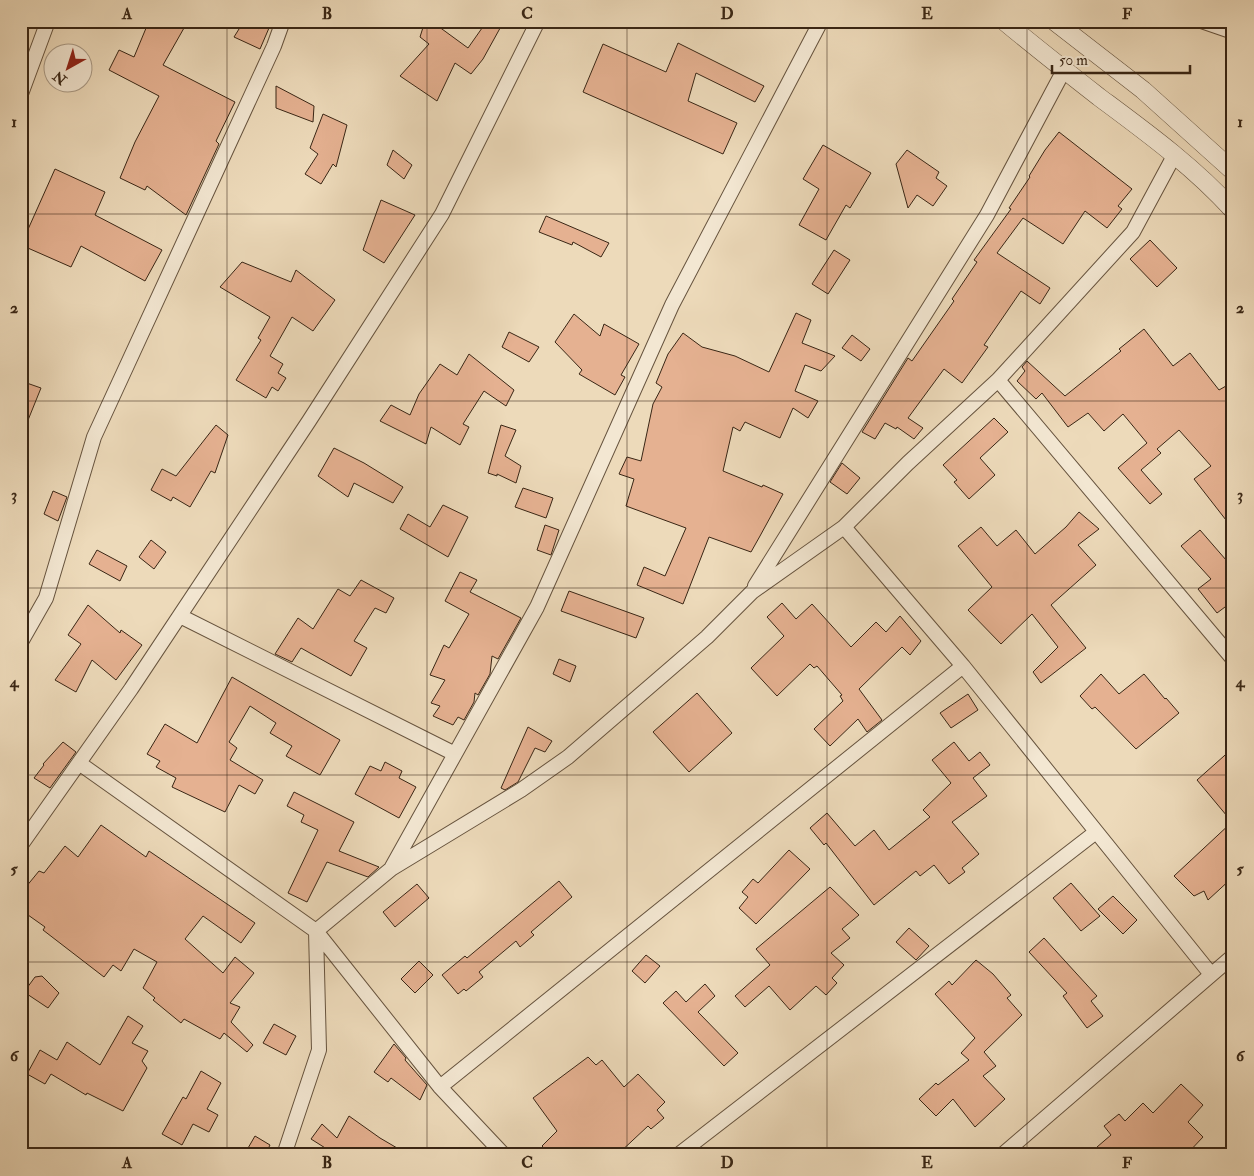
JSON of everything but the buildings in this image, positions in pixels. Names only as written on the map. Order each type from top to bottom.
[{"type":"street","points":[[21,94],[48,21]]},
{"type":"street","points":[[21,642],[46,598],[94,436],[266,64],[283,21]]},
{"type":"street","points":[[21,845],[180,616],[309,422],[442,214],[538,21]]},
{"type":"street","points":[[391,869],[537,607],[672,305],[821,21]]},
{"type":"street","points":[[1004,21],[1064,70],[1175,154],[1233,210]]},
{"type":"street","points":[[1054,21],[1143,90],[1233,172]]},
{"type":"street","points":[[1201,21],[1233,32]]},
{"type":"street","points":[[752,592],[987,215],[1064,70]]},
{"type":"street","points":[[316,931],[391,869],[521,790],[568,757],[707,637],[752,592],[844,527],[908,463],[998,380],[1133,232],[1175,154]]},
{"type":"street","points":[[998,380],[1233,659]]},
{"type":"street","points":[[844,527],[963,666],[1210,973]]},
{"type":"street","points":[[180,616],[455,754]]},
{"type":"street","points":[[440,1087],[963,666]]},
{"type":"street","points":[[79,763],[316,931],[440,1087],[504,1155]]},
{"type":"street","points":[[678,1155],[1096,832]]},
{"type":"street","points":[[284,1155],[319,1050],[316,931]]},
{"type":"street","points":[[1002,1155],[1210,973],[1233,956]]}]
